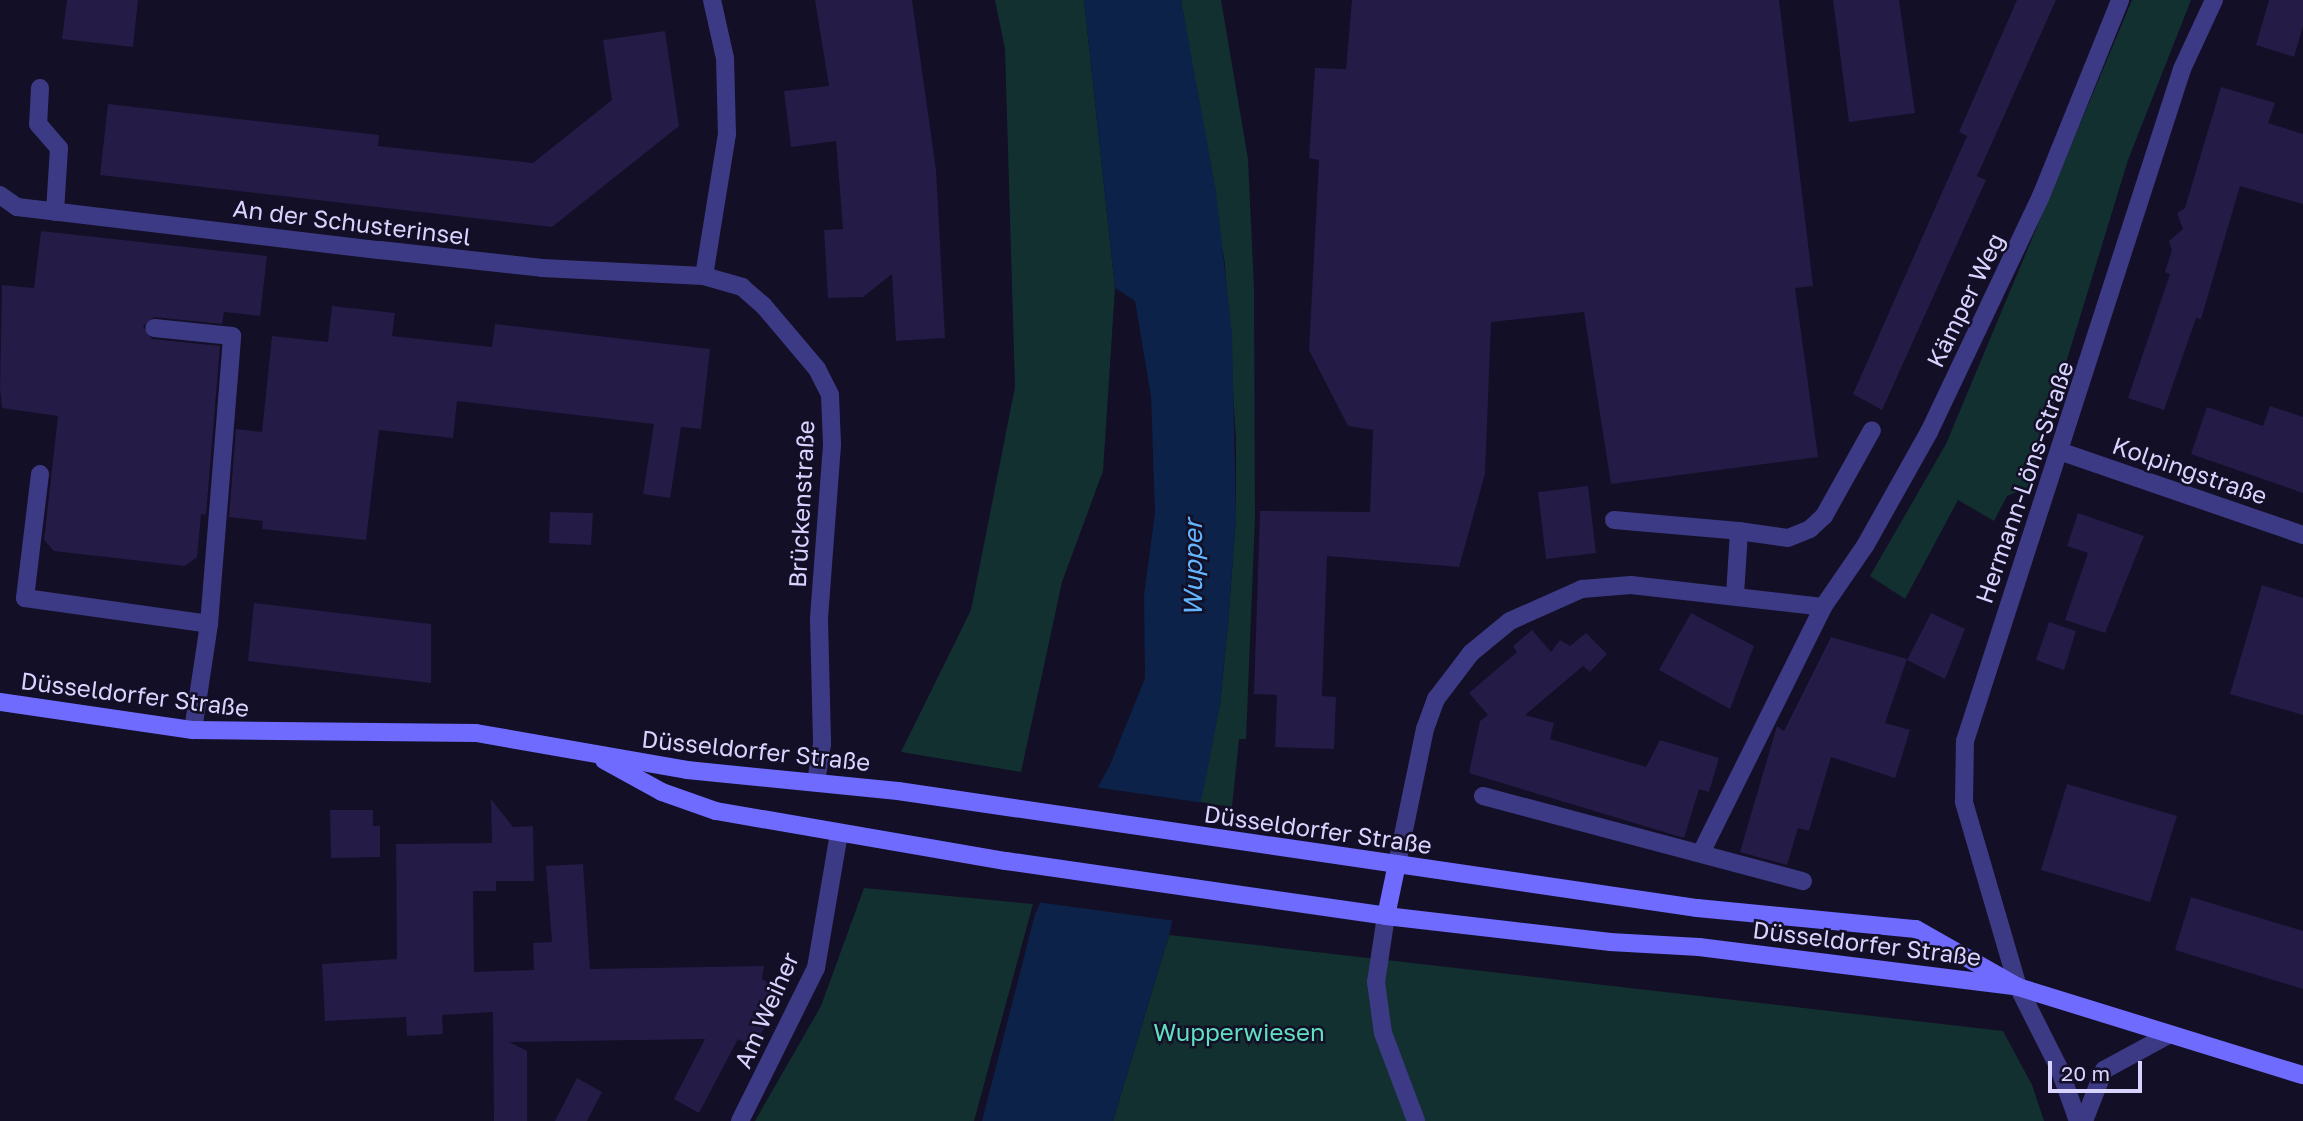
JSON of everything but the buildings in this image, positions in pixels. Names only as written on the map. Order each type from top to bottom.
[{"type":"main road","name":"Düsseldorfer Straße","points":[[0,702],[193,730],[477,733],[542,741],[598,756],[816,780],[1697,908],[1916,929],[2018,987]]},
{"type":"main road","name":"Düsseldorfer Straße","points":[[598,756],[662,792],[716,811],[1006,862],[1386,916],[1610,942],[1699,947],[2018,987],[2303,1075]]},
{"type":"main road","points":[[1386,916],[1397,864]]},
{"type":"street","points":[[704,276],[727,134],[725,58],[712,0]]},
{"type":"street","name":"Kämper Weg","points":[[1701,853],[1823,607],[1865,545],[1929,432],[2041,196],[2120,0]]},
{"type":"street","name":"Hermann-Löns-Straße","points":[[2078,1121],[2059,1068],[2018,987],[1964,802],[1965,741],[2062,452],[2182,69],[2214,0]]},
{"type":"street","points":[[40,88],[38,124],[58,148],[55,212]]},
{"type":"street","name":"An der Schusterinsel","points":[[0,195],[17,207],[541,268],[704,276]]},
{"type":"street","name":"Brückenstraße","points":[[704,276],[742,287],[763,304],[817,369],[830,395],[832,445],[819,618],[822,744],[816,780]]},
{"type":"street","points":[[154,328],[232,336],[209,624],[193,730]]},
{"type":"street","points":[[1614,520],[1787,538],[1810,529],[1824,516],[1872,430]]},
{"type":"street","name":"Kolpingstraße","points":[[2062,452],[2303,535]]},
{"type":"street","points":[[40,474],[25,598],[209,624]]},
{"type":"street","points":[[1735,595],[1739,531]]},
{"type":"street","points":[[1397,864],[1425,729],[1436,699],[1471,653],[1510,621],[1582,589],[1631,585],[1823,607]]},
{"type":"street","points":[[1483,796],[1803,881]]},
{"type":"street","name":"Am Weiher","points":[[740,1121],[816,968],[839,833]]},
{"type":"street","points":[[1386,916],[1376,982],[1383,1032],[1416,1121]]},
{"type":"street","points":[[2084,1121],[2105,1070],[2170,1034]]},
{"type":"green space","points":[[995,0],[1084,0],[1115,288],[1103,471],[1062,582],[1021,772],[901,752],[971,610],[1015,387],[1005,49]]},
{"type":"green space","points":[[1181,0],[1221,0],[1248,159],[1254,288],[1255,518],[1246,739],[1239,739],[1232,807],[1200,802],[1220,704],[1228,624],[1236,517],[1236,440],[1225,264]]},
{"type":"green space","points":[[2132,0],[2191,0],[2128,160],[2028,487],[2007,496],[1994,521],[1958,500],[1905,599],[1870,576],[1946,444]]},
{"type":"green space","points":[[864,888],[1033,904],[974,1121],[755,1121],[821,1006]]},
{"type":"green space","name":"Wupperwiesen","points":[[1169,935],[2003,1031],[2032,1085],[2044,1121],[1113,1121]]},
{"type":"water","name":"Wupper","points":[[1084,0],[1181,0],[1216,191],[1232,334],[1236,517],[1228,624],[1220,704],[1205,783],[1169,935],[1113,1121],[982,1121],[1035,914],[1071,836],[1110,765],[1145,678],[1144,595],[1155,513],[1151,396],[1135,301],[1115,288]]},
{"type":"pier","points":[[1094,787],[1204,803],[1176,921],[1037,902]]}]
